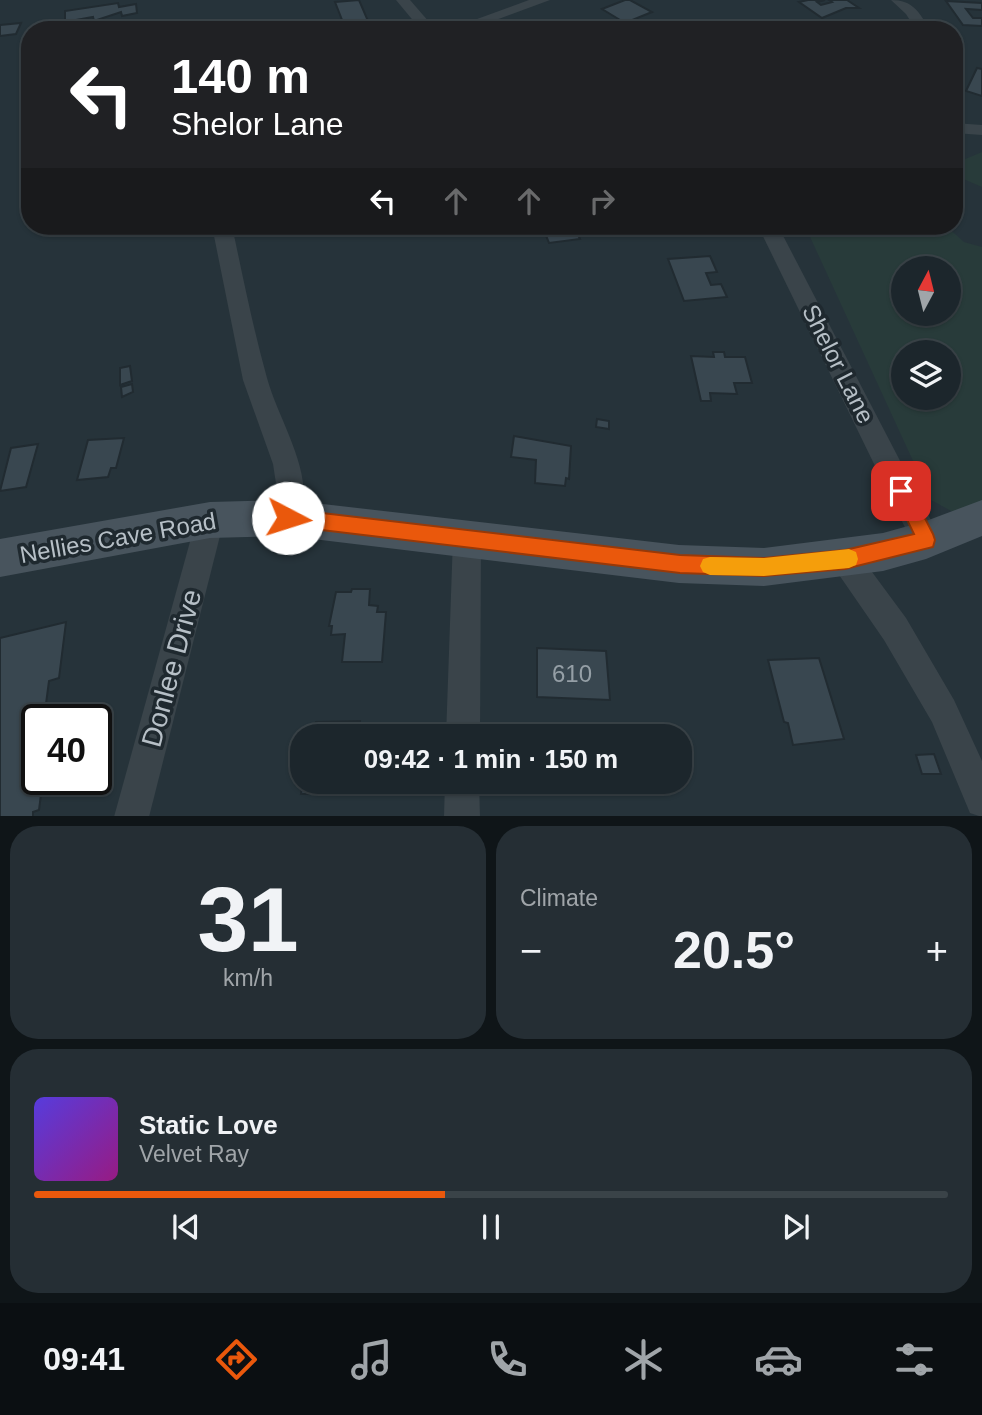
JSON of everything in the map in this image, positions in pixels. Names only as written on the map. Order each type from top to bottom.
[{"type":"street","points":[[403,0],[421,21]]},
{"type":"street","points":[[481,21],[543,0]]},
{"type":"street","points":[[898,0],[911,11],[917,21]]},
{"type":"street","points":[[963,129],[982,130]]},
{"type":"street","points":[[224,235],[255,380],[286,464],[290,490],[288,518]]},
{"type":"street","name":"Shelor Lane","points":[[773,235],[926,540]]},
{"type":"street","name":"Nellies Cave Road","points":[[0,558],[210,520],[288,518],[708,566],[764,567],[845,559],[926,540],[982,518]]},
{"type":"street","name":"Donlee Drive","points":[[131,816],[210,520]]},
{"type":"street","points":[[463,724],[467,538]]},
{"type":"street","points":[[845,559],[895,629],[943,711],[982,801]]},
{"type":"street","points":[[461,816],[462,794]]},
{"type":"green space","points":[[982,152],[982,187],[963,179],[963,160]]},
{"type":"green space","points":[[809,235],[956,235],[964,242],[982,247],[982,528],[931,500]]},
{"type":"building","points":[[359,0],[368,21],[342,21],[335,2]]},
{"type":"building","points":[[630,0],[652,12],[630,21],[622,21],[602,9]]},
{"type":"building","points":[[825,0],[817,2],[821,5],[832,2],[829,0],[847,0],[859,8],[846,8],[822,18],[799,2]]},
{"type":"building","points":[[946,1],[982,3],[982,10],[966,9],[973,18],[982,18],[982,26],[963,25],[963,21],[960,21]]},
{"type":"building","points":[[118,3],[119,7],[136,4],[137,13],[122,16],[121,12],[94,21],[93,17],[65,21],[65,11]]},
{"type":"building","points":[[21,23],[16,34],[0,36],[0,25]]},
{"type":"building","points":[[977,68],[982,69],[982,96],[966,91]]},
{"type":"building","points":[[546,235],[578,235],[580,239],[549,243]]},
{"type":"building","points":[[710,256],[717,272],[706,273],[711,285],[721,284],[727,297],[684,301],[668,259]]},
{"type":"building","points":[[713,352],[724,352],[725,357],[745,357],[752,383],[734,383],[737,394],[710,393],[711,401],[701,401],[691,356],[714,357]]},
{"type":"building","points":[[130,366],[132,381],[120,385],[120,368]]},
{"type":"building","points":[[132,384],[133,392],[122,397],[121,387]]},
{"type":"building","points":[[597,419],[609,421],[609,429],[596,427]]},
{"type":"building","points":[[514,436],[571,446],[569,479],[566,478],[565,486],[535,483],[536,460],[511,457]]},
{"type":"building","points":[[124,438],[116,468],[111,468],[108,477],[77,480],[88,440]]},
{"type":"building","points":[[38,444],[26,487],[0,491],[11,448]]},
{"type":"building","points":[[352,589],[370,589],[369,605],[378,606],[377,612],[386,612],[382,662],[342,662],[345,634],[331,635],[332,626],[329,626],[336,592],[351,592]]},
{"type":"building","points":[[66,622],[59,678],[49,681],[46,704],[21,704],[21,795],[41,795],[39,810],[33,812],[33,816],[0,816],[0,638]]},
{"type":"building","points":[[537,648],[606,651],[610,700],[537,697]]},
{"type":"building","points":[[819,658],[844,739],[793,745],[788,723],[784,722],[768,660]]},
{"type":"building","points":[[360,721],[360,724],[316,722]]},
{"type":"building","points":[[934,754],[941,774],[922,774],[916,755]]},
{"type":"slow traffic","points":[[710,566],[764,567],[849,559]]},
{"type":"route","points":[[288,518],[680,564],[764,567],[845,559],[926,540],[901,491]]}]
